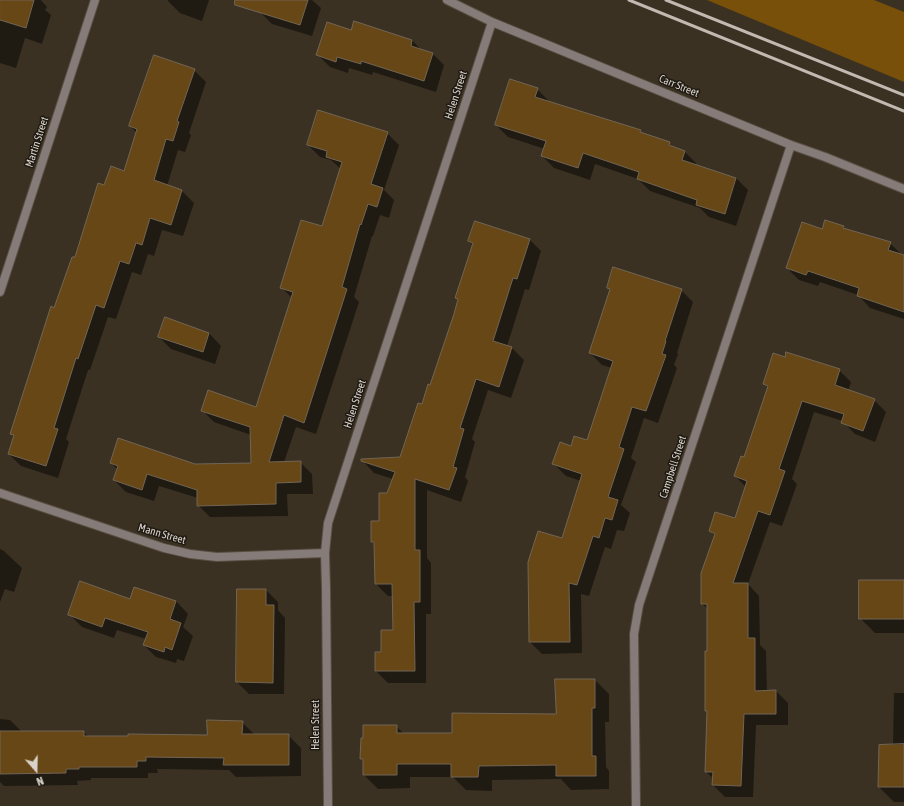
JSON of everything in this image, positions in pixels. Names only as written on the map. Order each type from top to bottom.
[{"type":"street","name":"Martin Street","points":[[0,292],[95,0]]},
{"type":"street","name":"Carr Street","points":[[447,0],[492,22],[791,145],[904,189]]},
{"type":"street","name":"Helen Street","points":[[328,806],[325,553],[328,522],[492,22]]},
{"type":"street","name":"Campbell Street","points":[[636,806],[634,634],[639,605],[791,145]]},
{"type":"street","name":"Mann Street","points":[[0,493],[164,548],[190,554],[217,557],[325,553]]},
{"type":"shaded area","points":[[707,0],[874,0],[904,12],[904,82]]},
{"type":"building","points":[[0,0],[34,0],[26,28],[0,20]]},
{"type":"building","points":[[235,0],[308,0],[300,25],[235,5]]},
{"type":"building","points":[[354,21],[412,40],[411,46],[433,53],[424,81],[361,61],[361,64],[337,57],[336,62],[316,55],[327,22],[351,30]]},
{"type":"building","points":[[154,55],[195,69],[177,121],[179,122],[173,141],[166,139],[154,180],[182,190],[171,225],[150,218],[142,245],[136,243],[129,264],[120,261],[104,308],[96,305],[78,359],[76,358],[54,428],[58,429],[46,466],[8,454],[14,435],[10,434],[51,306],[54,308],[72,257],[75,257],[98,183],[104,185],[111,166],[124,171],[137,129],[129,126]]},
{"type":"building","points":[[510,79],[538,88],[535,97],[641,130],[640,132],[670,142],[669,145],[685,151],[682,160],[736,178],[725,214],[696,205],[697,200],[637,179],[639,172],[583,153],[578,168],[541,156],[546,141],[495,125]]},
{"type":"building","points":[[318,110],[388,132],[371,184],[383,188],[377,207],[368,204],[361,225],[360,224],[342,287],[347,289],[304,423],[284,415],[269,462],[301,461],[301,482],[276,483],[276,504],[197,506],[197,490],[147,474],[142,490],[113,480],[118,466],[110,463],[118,438],[195,464],[251,463],[250,427],[201,411],[208,390],[256,407],[293,292],[280,288],[301,220],[322,226],[342,162],[326,157],[327,151],[307,145]]},
{"type":"building","points":[[825,220],[844,226],[843,228],[891,242],[888,250],[904,255],[904,312],[857,296],[859,288],[808,271],[806,275],[786,268],[802,222],[822,229]]},
{"type":"building","points":[[475,221],[530,239],[517,279],[513,278],[493,341],[512,347],[499,387],[476,379],[460,428],[464,429],[453,467],[457,468],[449,490],[415,479],[415,550],[420,550],[420,602],[414,602],[415,671],[375,671],[375,652],[381,652],[381,630],[393,630],[392,584],[375,584],[374,542],[371,542],[371,521],[379,521],[379,493],[387,493],[395,472],[361,461],[361,459],[400,457],[418,403],[422,404],[428,384],[430,385],[454,314],[458,299],[455,298],[473,243],[468,241]]},
{"type":"building","points":[[613,267],[682,289],[665,341],[662,354],[666,355],[646,411],[632,407],[619,447],[624,449],[608,497],[618,500],[612,520],[605,518],[599,538],[593,536],[577,585],[569,583],[570,642],[529,642],[528,562],[538,531],[562,538],[582,474],[552,464],[560,442],[571,446],[574,436],[587,440],[613,361],[589,353],[610,289],[607,288]]},
{"type":"building","points":[[165,317],[209,333],[203,352],[158,337]]},
{"type":"building","points":[[786,352],[840,369],[835,385],[875,399],[863,431],[841,423],[844,414],[802,401],[779,469],[785,471],[770,515],[758,511],[733,583],[748,583],[748,638],[755,638],[755,691],[776,690],[776,714],[744,714],[741,786],[712,785],[713,772],[705,772],[707,711],[705,711],[705,651],[707,651],[707,604],[701,604],[701,573],[715,534],[709,531],[715,512],[735,518],[747,481],[734,476],[741,456],[744,457],[768,386],[763,384],[773,353],[785,357]]},
{"type":"building","points":[[859,580],[904,580],[904,619],[859,619]]},
{"type":"building","points":[[80,581],[130,599],[134,587],[176,601],[170,619],[181,623],[172,650],[165,647],[164,652],[143,645],[148,632],[105,618],[102,627],[68,615]]},
{"type":"building","points":[[237,589],[266,589],[266,605],[274,605],[273,683],[236,682]]},
{"type":"building","points":[[555,679],[595,679],[595,708],[592,708],[592,756],[596,756],[596,776],[556,776],[556,765],[479,766],[478,777],[451,777],[451,764],[397,764],[397,775],[363,775],[363,759],[360,759],[363,725],[397,725],[397,733],[452,733],[452,713],[556,714]]},
{"type":"building","points":[[207,720],[243,721],[242,734],[289,734],[289,765],[223,765],[224,758],[146,757],[146,761],[137,761],[137,767],[79,767],[79,769],[66,769],[66,773],[0,774],[0,731],[84,731],[84,736],[128,736],[128,734],[207,735]]},
{"type":"building","points":[[904,744],[904,787],[878,787],[879,745]]},
{"type":"railway","points":[[629,0],[904,111]]},
{"type":"railway","points":[[666,0],[904,95]]}]
